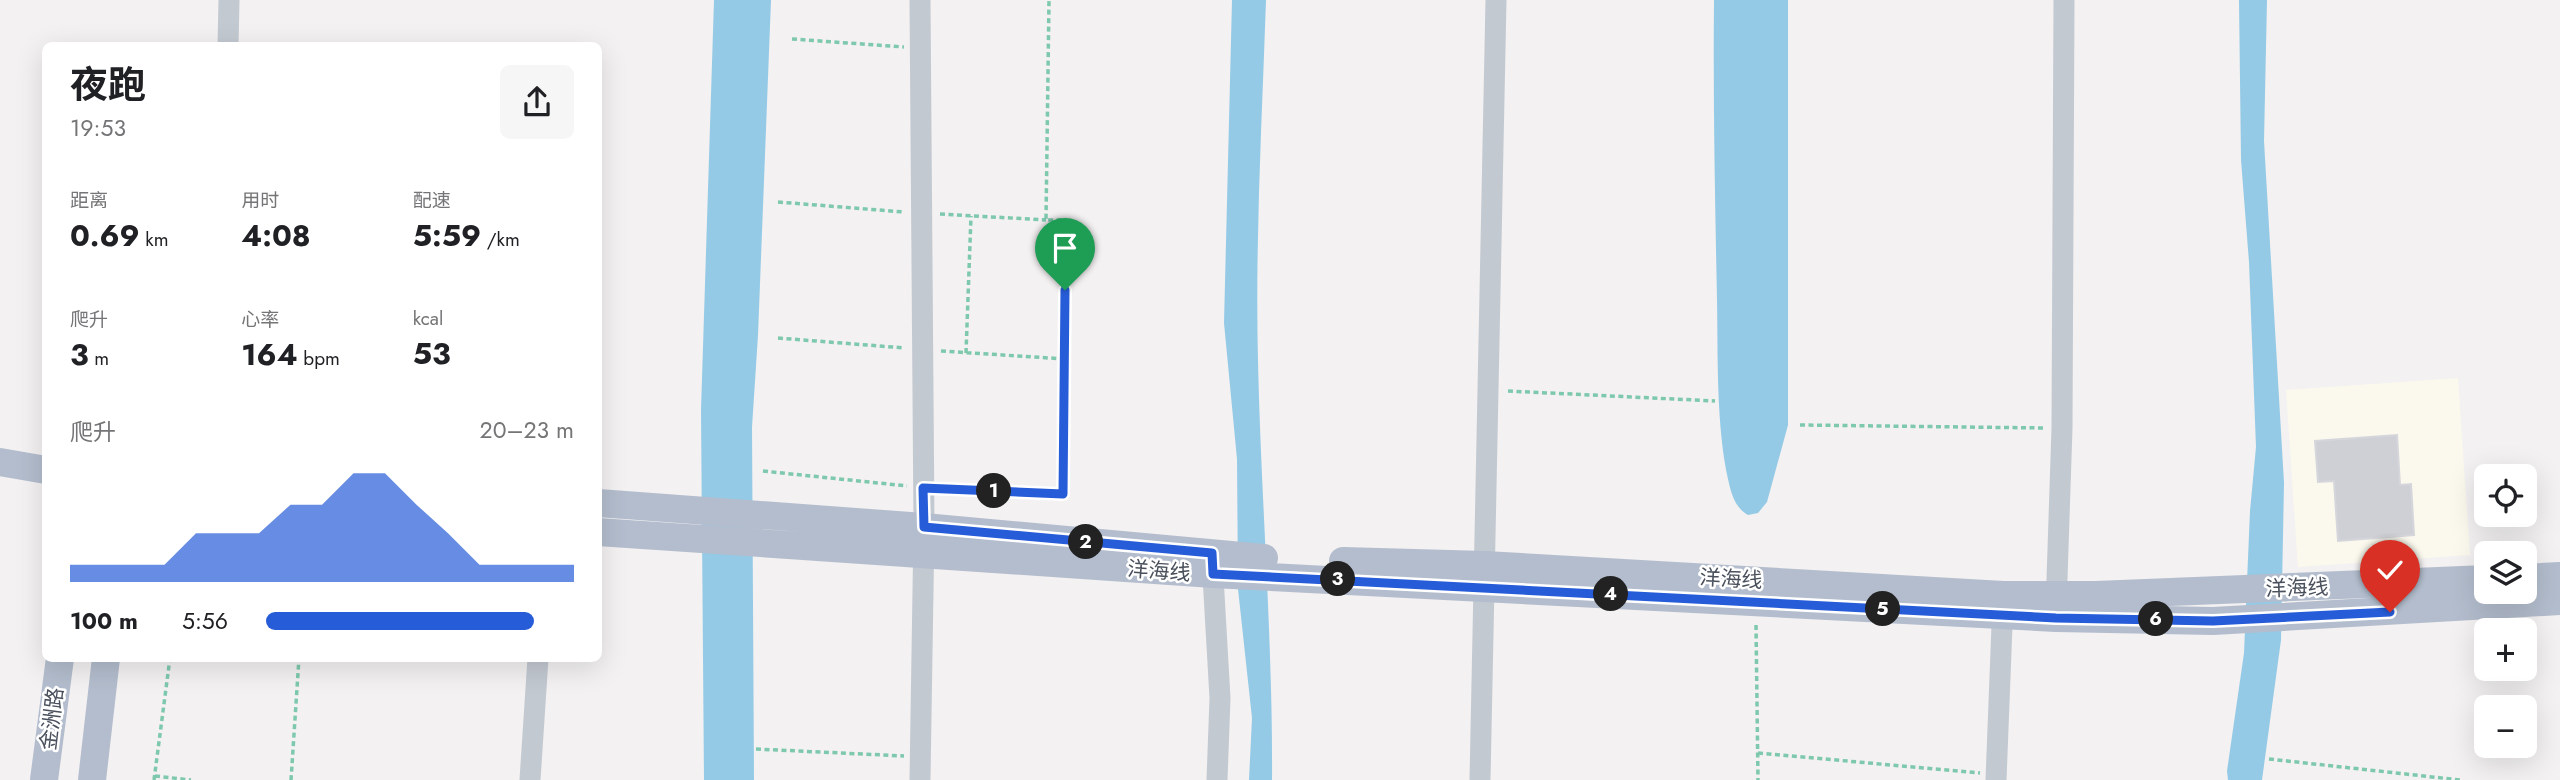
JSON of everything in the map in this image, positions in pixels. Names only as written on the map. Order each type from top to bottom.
[{"type":"main road","points":[[0,463],[42,469]]},
{"type":"main road","name":"洋海线","points":[[602,503],[924,527],[1219,564]]},
{"type":"main road","name":"洋海线","points":[[602,531],[924,555],[1484,576],[2002,605]]},
{"type":"main road","name":"洋海线","points":[[1484,576],[1756,602],[2056,606],[2213,621],[2560,601]]},
{"type":"main road","points":[[2537,577],[2560,576]]},
{"type":"main road","name":"洋海线","points":[[2056,606],[2210,591],[2474,580]]},
{"type":"main road","name":"金洲路","points":[[44,780],[59,662]]},
{"type":"main road","points":[[92,780],[106,662]]},
{"type":"street","points":[[228,42],[229,0]]},
{"type":"street","points":[[920,0],[924,527],[920,780]]},
{"type":"street","points":[[1480,780],[1496,0]]},
{"type":"street","points":[[2056,606],[2062,428],[2064,0]]},
{"type":"street","points":[[1217,780],[1220,698],[1219,564]]},
{"type":"street","points":[[1996,777],[2002,605]]},
{"type":"street","points":[[530,780],[538,662]]},
{"type":"path","points":[[762,471],[923,488],[1063,494],[1066,220],[1046,220],[1049,0]]},
{"type":"path","points":[[792,39],[920,49]]},
{"type":"path","points":[[966,353],[971,216]]},
{"type":"path","points":[[1488,390],[1715,401]]},
{"type":"path","points":[[1800,425],[2062,428]]},
{"type":"path","points":[[1756,602],[1758,780]]},
{"type":"path","points":[[169,662],[154,778],[191,780]]},
{"type":"path","points":[[291,780],[299,662]]},
{"type":"path","points":[[757,749],[920,756]]},
{"type":"path","points":[[1758,753],[1996,777]]},
{"type":"path","points":[[2269,759],[2460,780]]},
{"type":"shaded area","points":[[2458,378],[2470,555],[2298,567],[2286,390]]},
{"type":"water","points":[[714,0],[771,0],[752,427],[754,780],[704,780],[701,410]]},
{"type":"water","points":[[1232,0],[1266,0],[1257,316],[1271,675],[1272,780],[1249,780],[1252,718],[1238,589],[1237,459],[1224,323]]},
{"type":"water","points":[[1714,0],[1788,0],[1788,425],[1767,502],[1758,513],[1748,515],[1737,504],[1731,490],[1724,458],[1720,413],[1714,150]]},
{"type":"water","points":[[2239,0],[2267,0],[2264,141],[2284,483],[2281,640],[2262,780],[2228,780],[2227,771],[2244,653],[2250,511],[2256,447],[2249,262],[2241,160]]},
{"type":"building","points":[[2397,435],[2400,485],[2411,484],[2414,535],[2338,541],[2334,481],[2318,482],[2315,441]]},
{"type":"route","points":[[1065,290],[1063,494],[923,488],[924,527],[1212,553],[1213,574],[2056,618],[2213,621],[2390,612]]}]
